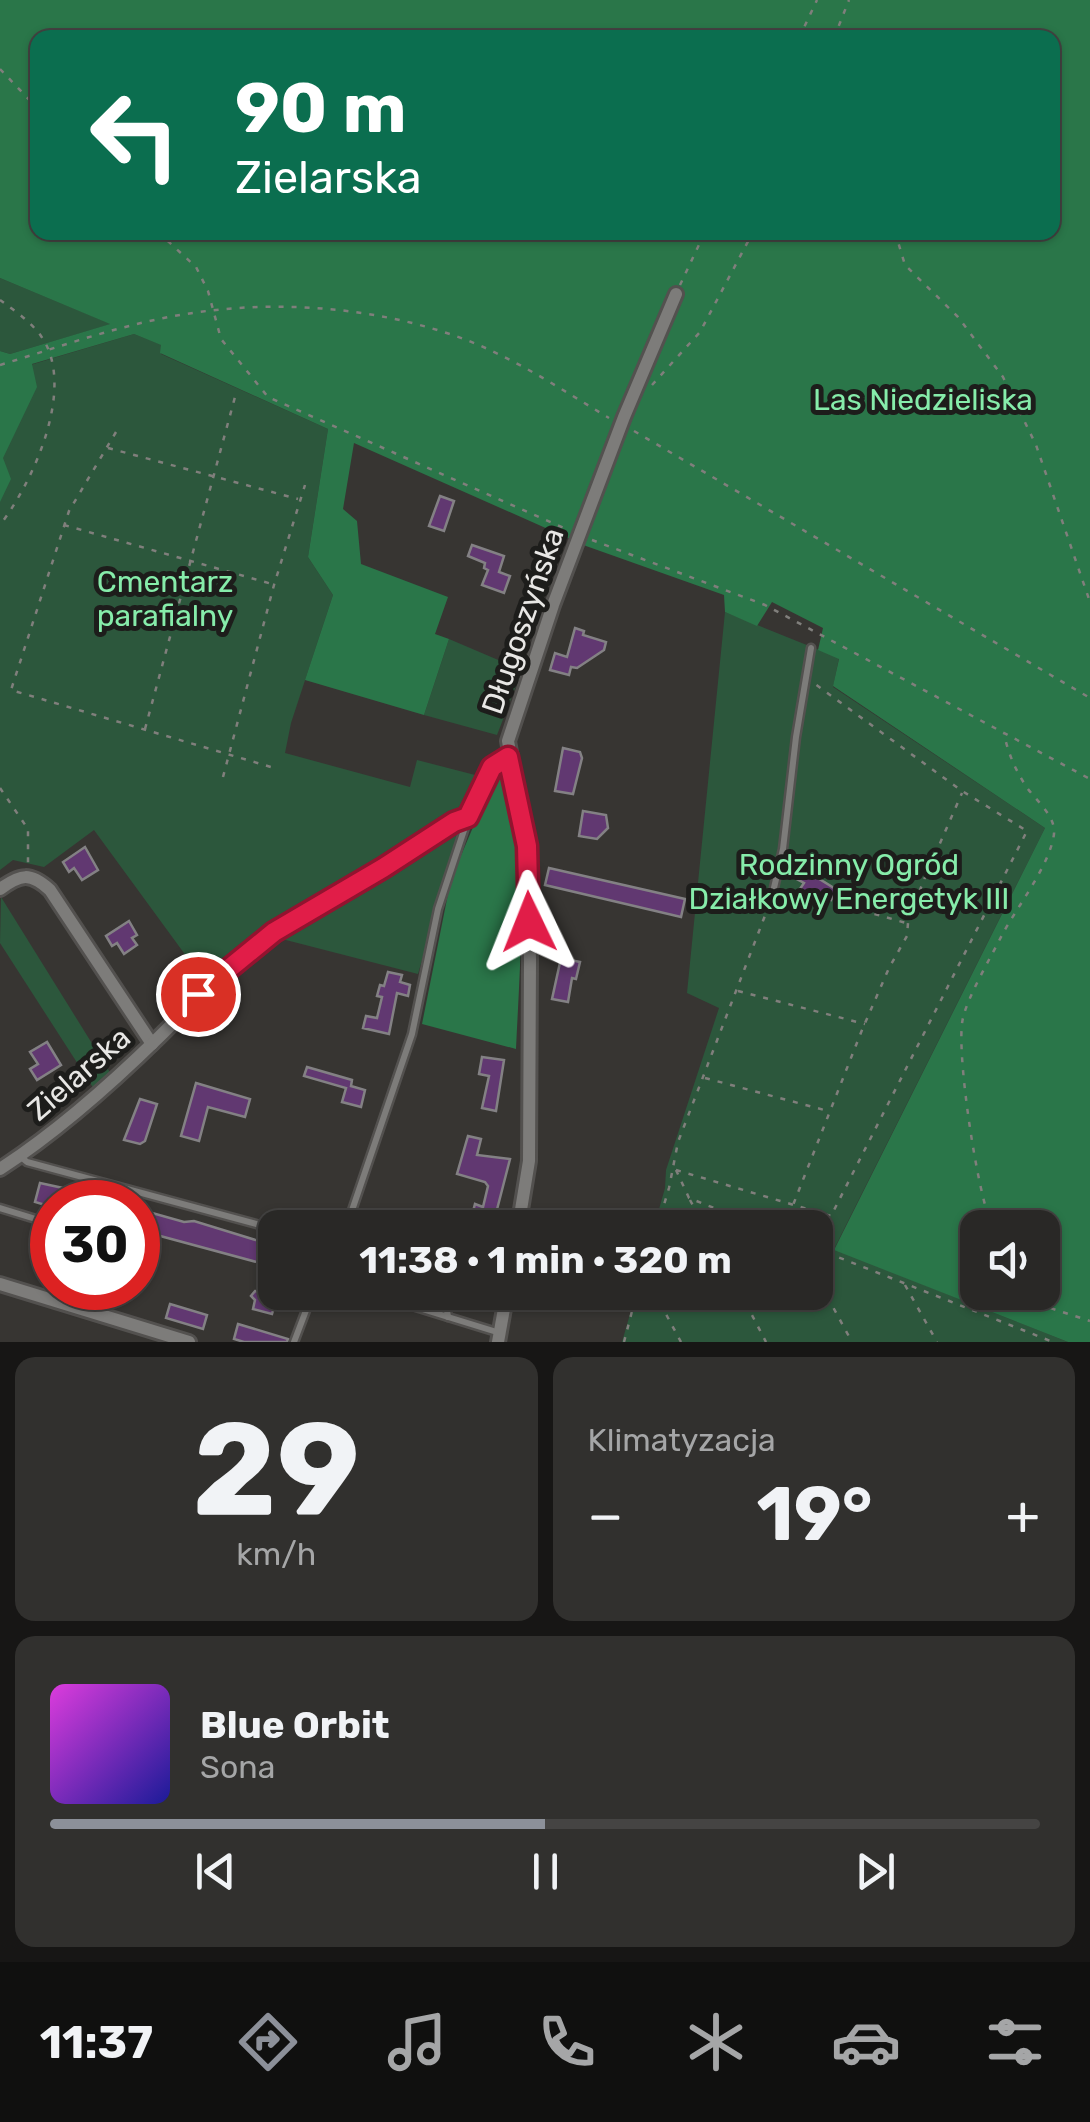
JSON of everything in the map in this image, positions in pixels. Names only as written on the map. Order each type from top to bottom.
[{"type":"street","name":"Długoszyńska","points":[[521,1210],[529,1160],[527,846],[508,741],[520,698],[621,424],[676,294]]},
{"type":"street","points":[[468,817],[492,767],[508,757]]},
{"type":"street","name":"Zielarska","points":[[0,1169],[107,1086],[198,994],[274,932],[468,817]]},
{"type":"street","points":[[0,889],[24,876],[38,878],[50,890],[152,1044]]},
{"type":"street","points":[[0,1284],[189,1342]]},
{"type":"street","points":[[499,1337],[504,1310]]},
{"type":"lane","points":[[770,904],[783,849],[812,648]]},
{"type":"lane","points":[[352,1210],[412,1034],[438,909],[468,817]]},
{"type":"lane","points":[[20,1156],[27,1162],[258,1224]]},
{"type":"lane","points":[[0,1208],[30,1217]]},
{"type":"lane","points":[[294,1342],[306,1310]]},
{"type":"lane","points":[[423,1310],[499,1337]]},
{"type":"lane","points":[[447,1310],[448,1318]]},
{"type":"path","points":[[803,30],[817,0]]},
{"type":"path","points":[[837,30],[849,0]]},
{"type":"path","points":[[0,69],[30,101]]},
{"type":"path","points":[[167,240],[196,266],[221,339],[268,396],[580,536],[766,605],[1090,779]]},
{"type":"path","points":[[676,294],[701,240]]},
{"type":"path","points":[[643,395],[700,332],[749,240]]},
{"type":"path","points":[[897,240],[904,266],[958,318],[1004,377],[1036,444],[1090,602]]},
{"type":"path","points":[[0,300],[42,338],[53,377],[53,414],[24,490],[0,524]]},
{"type":"path","points":[[0,365],[121,328],[214,310],[301,308],[415,324],[468,341],[519,364],[1089,696]]},
{"type":"path","points":[[144,730],[234,397]]},
{"type":"path","points":[[116,432],[68,511],[11,690],[271,767]]},
{"type":"path","points":[[106,448],[300,500]]},
{"type":"path","points":[[223,777],[305,485]]},
{"type":"path","points":[[64,525],[274,585]]},
{"type":"path","points":[[675,1167],[832,1216],[1028,830],[962,791],[806,677]]},
{"type":"path","points":[[987,1210],[967,1104],[962,1019],[1002,935],[1047,855],[1054,831],[1047,812],[1026,787],[1008,754],[1004,732]]},
{"type":"path","points":[[0,788],[28,829],[29,861],[24,876]]},
{"type":"path","points":[[790,1210],[865,1024],[907,936],[908,923],[962,791]]},
{"type":"path","points":[[839,899],[850,907],[908,923]]},
{"type":"path","points":[[662,1210],[678,1142],[770,904]]},
{"type":"path","points":[[737,990],[865,1024]]},
{"type":"path","points":[[703,1077],[830,1111]]},
{"type":"path","points":[[675,1167],[695,1210]]},
{"type":"path","points":[[669,1188],[678,1176]]},
{"type":"path","points":[[689,1198],[719,1210]]},
{"type":"path","points":[[833,1255],[1054,1342]]},
{"type":"path","points":[[905,1283],[936,1342]]},
{"type":"path","points":[[833,1307],[852,1342]]},
{"type":"path","points":[[624,1342],[632,1310]]},
{"type":"path","points":[[664,1310],[681,1342]]},
{"type":"path","points":[[749,1310],[766,1342]]},
{"type":"path","points":[[1058,1310],[1090,1321]]},
{"type":"green space","name":"Las Niedzieliska","points":[[0,0],[1090,0],[1090,1342],[1068,1342],[987,1310],[1060,1310],[1060,1210],[960,1210],[960,1300],[834,1250],[1045,828],[833,686],[839,659],[818,650],[823,628],[772,602],[757,626],[725,612],[724,595],[586,546],[354,443],[343,509],[357,521],[361,564],[448,597],[435,634],[449,639],[424,715],[305,680],[333,595],[308,557],[328,429],[160,353],[161,345],[134,334],[32,364],[37,387],[3,458],[11,479],[0,502],[0,351],[10,354],[110,324],[0,278]]},
{"type":"green space","points":[[0,278],[111,324],[10,354],[0,351]]},
{"type":"green space","name":"Cmentarz parafialny","points":[[134,334],[162,345],[161,354],[328,429],[308,557],[333,595],[285,753],[410,787],[417,760],[479,776],[466,811],[439,822],[264,929],[200,975],[94,830],[44,867],[13,860],[0,870],[0,374]]},
{"type":"green space","name":"Rodzinny Ogród Działkowy Energetyk III","points":[[725,612],[839,658],[833,687],[1045,828],[834,1249],[960,1299],[960,1310],[987,1310],[1068,1342],[622,1342],[631,1310],[833,1310],[833,1210],[659,1210],[666,1170],[719,1008],[687,993]]},
{"type":"green space","points":[[449,639],[522,670],[497,735],[424,715]]},
{"type":"green space","points":[[496,773],[502,777],[516,837],[521,896],[516,1049],[422,1024],[451,879]]},
{"type":"green space","points":[[459,831],[418,974],[282,939]]},
{"type":"green space","points":[[1,897],[111,1074],[94,1089],[0,943]]},
{"type":"building","points":[[440,496],[454,501],[444,531],[429,526]]},
{"type":"building","points":[[472,545],[504,556],[499,572],[510,576],[504,593],[482,585],[488,570],[485,563],[468,556]]},
{"type":"building","points":[[575,628],[584,631],[583,635],[606,642],[604,650],[577,668],[571,667],[569,675],[550,670],[555,653],[567,657]]},
{"type":"building","points":[[563,748],[580,752],[582,758],[573,794],[555,791]]},
{"type":"building","points":[[583,811],[606,815],[608,828],[597,839],[579,836]]},
{"type":"building","points":[[85,847],[98,870],[82,880],[74,868],[69,872],[63,862]]},
{"type":"building","points":[[797,865],[837,890],[831,900],[822,895],[817,904],[798,892],[804,883],[791,876]]},
{"type":"building","points":[[549,868],[685,899],[681,917],[545,885]]},
{"type":"building","points":[[129,921],[137,935],[132,938],[137,945],[124,954],[106,936]]},
{"type":"building","points":[[561,958],[580,962],[576,979],[572,978],[568,1002],[552,999]]},
{"type":"building","points":[[388,972],[402,975],[400,982],[410,985],[408,996],[397,993],[389,1034],[363,1028],[366,1016],[377,1018],[382,997],[377,996]]},
{"type":"building","points":[[47,1042],[61,1065],[37,1080],[30,1069],[38,1064],[30,1052]]},
{"type":"building","points":[[482,1057],[504,1060],[496,1111],[482,1108],[489,1076],[479,1074]]},
{"type":"building","points":[[307,1067],[352,1080],[351,1086],[365,1090],[361,1107],[342,1102],[346,1088],[304,1076]]},
{"type":"building","points":[[196,1083],[250,1099],[245,1117],[208,1107],[199,1141],[181,1136]]},
{"type":"building","points":[[140,1099],[157,1104],[145,1141],[140,1144],[124,1140]]},
{"type":"building","points":[[468,1136],[481,1139],[477,1155],[510,1159],[497,1210],[473,1210],[475,1204],[483,1207],[488,1186],[457,1174]]},
{"type":"building","points":[[160,1215],[258,1241],[258,1262],[160,1236]]},
{"type":"building","points":[[258,1292],[258,1310],[273,1310],[272,1314],[253,1309],[255,1300],[251,1296]]},
{"type":"building","points":[[170,1304],[207,1315],[203,1329],[166,1318]]},
{"type":"building","points":[[238,1324],[288,1339],[287,1342],[234,1339]]},
{"type":"route","points":[[198,994],[274,932],[468,817],[492,767],[508,757],[514,770],[527,846],[529,922]]}]
